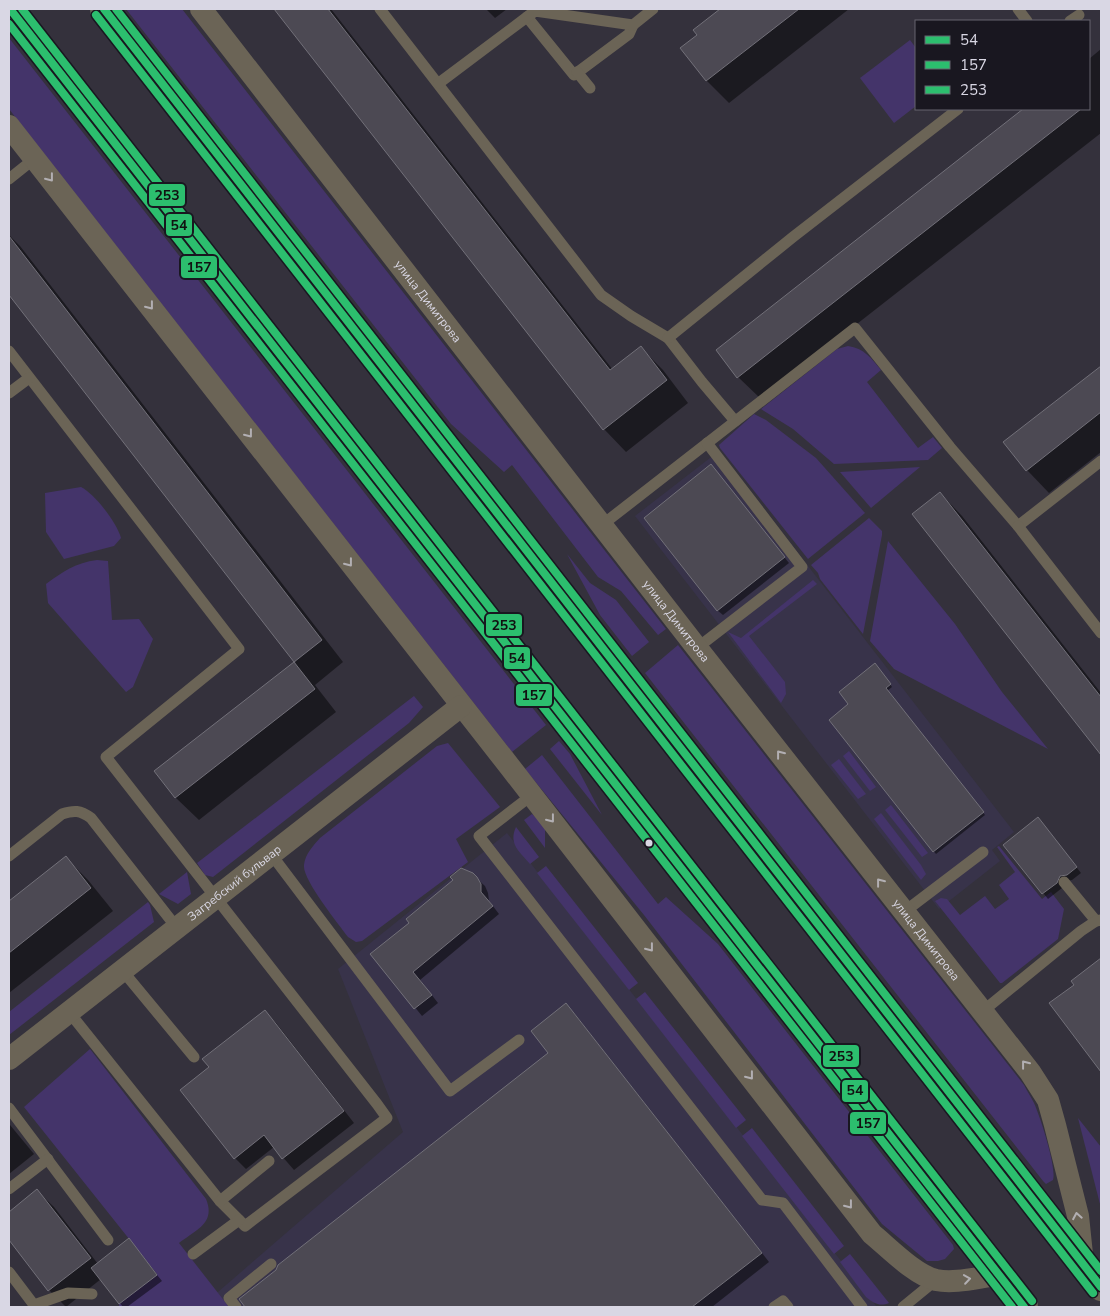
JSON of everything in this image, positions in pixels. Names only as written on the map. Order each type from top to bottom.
[{"type":"street","points":[[10,9],[1024,1307]]},
{"type":"street","points":[[104,9],[1101,1288]]},
{"type":"street","name":"улица Димитрова","points":[[201,9],[697,648],[1030,1072],[1048,1100],[1078,1216],[1083,1264]]},
{"type":"street","points":[[9,126],[532,795],[872,1234],[913,1268],[936,1280],[957,1280],[998,1275]]},
{"type":"street","name":"Загребский бульвар","points":[[9,1059],[461,706]]},
{"type":"lane","points":[[380,9],[601,295],[668,338],[735,421]]},
{"type":"lane","points":[[533,12],[574,75],[629,34],[633,25],[653,9]]},
{"type":"lane","points":[[1018,9],[1026,20]]},
{"type":"lane","points":[[439,83],[533,12],[633,25]]},
{"type":"lane","points":[[578,72],[590,88]]},
{"type":"lane","points":[[668,338],[957,110]]},
{"type":"lane","points":[[9,179],[34,158]]},
{"type":"lane","points":[[602,525],[855,328],[950,447],[1018,526],[1101,633]]},
{"type":"lane","points":[[9,350],[239,649],[106,757],[387,1118],[245,1226],[220,1201],[69,1012]]},
{"type":"lane","points":[[9,393],[29,378]]},
{"type":"lane","points":[[697,648],[802,567],[707,443]]},
{"type":"lane","points":[[1018,526],[1101,461]]},
{"type":"lane","points":[[532,795],[479,836],[762,1200],[783,1203],[862,1307]]},
{"type":"lane","points":[[9,856],[62,814],[71,811],[81,811],[91,818],[177,928]]},
{"type":"lane","points":[[904,912],[983,852]]},
{"type":"lane","points":[[272,854],[450,1092],[519,1040]]},
{"type":"lane","points":[[983,1011],[1082,931],[1099,921],[1064,882]]},
{"type":"lane","points":[[122,970],[194,1057]]},
{"type":"lane","points":[[9,1108],[108,1240]]},
{"type":"lane","points":[[9,1189],[48,1159]]},
{"type":"lane","points":[[220,1201],[269,1161]]},
{"type":"lane","points":[[193,1254],[239,1220]]},
{"type":"lane","points":[[236,1307],[229,1298],[271,1264]]},
{"type":"lane","points":[[9,1272],[34,1305],[68,1293],[92,1294]]},
{"type":"lane","points":[[903,1307],[936,1280]]},
{"type":"lane","points":[[774,1307],[783,1301],[788,1307]]},
{"type":"shaded area","points":[[126,9],[182,9],[666,629],[658,635],[621,591],[598,577],[512,465],[504,472],[451,424]]},
{"type":"shaded area","points":[[9,38],[546,725],[512,752],[9,109]]},
{"type":"shaded area","points":[[910,40],[915,47],[915,107],[894,123],[860,78]]},
{"type":"shaded area","points":[[848,346],[859,349],[871,358],[881,370],[867,382],[918,448],[933,437],[942,448],[928,460],[834,464],[793,429],[761,409],[837,349]]},
{"type":"shaded area","points":[[754,414],[766,420],[816,458],[865,513],[808,559],[720,448],[719,445]]},
{"type":"shaded area","points":[[719,451],[1014,832],[992,850],[1000,861],[939,909],[635,516]]},
{"type":"shaded area","points":[[920,467],[871,508],[840,472]]},
{"type":"shaded area","points":[[81,487],[105,509],[121,538],[114,546],[64,559],[46,532],[45,493]]},
{"type":"shaded area","points":[[869,518],[882,531],[882,535],[863,634],[811,565]]},
{"type":"shaded area","points":[[888,541],[955,624],[1002,692],[1048,749],[894,669],[870,641]]},
{"type":"shaded area","points":[[567,554],[590,583],[616,600],[649,642],[632,656],[600,615]]},
{"type":"shaded area","points":[[97,560],[108,561],[112,620],[139,619],[153,639],[133,687],[126,692],[48,603],[46,584],[70,568]]},
{"type":"shaded area","points":[[813,580],[817,584],[749,636],[785,682],[786,694],[781,703],[728,632],[741,638]]},
{"type":"shaded area","points":[[678,645],[1024,1085],[1034,1103],[1044,1130],[1053,1165],[1053,1180],[1046,1184],[1043,1181],[645,673]]},
{"type":"shaded area","points":[[414,696],[423,707],[409,723],[213,877],[205,875],[197,863]]},
{"type":"shaded area","points":[[559,741],[570,754],[602,815],[550,749]]},
{"type":"shaded area","points":[[448,743],[500,807],[456,839],[468,862],[362,941],[356,942],[348,937],[314,890],[305,872],[306,857],[320,838],[437,746]]},
{"type":"shaded area","points":[[849,751],[876,787],[870,791],[843,756]]},
{"type":"shaded area","points":[[542,755],[658,904],[666,897],[718,944],[953,1245],[954,1249],[945,1259],[927,1261],[882,1224],[644,915],[525,769]]},
{"type":"shaded area","points":[[839,759],[866,794],[858,799],[831,765]]},
{"type":"shaded area","points":[[891,805],[928,853],[922,857],[885,810]]},
{"type":"shaded area","points":[[881,813],[921,865],[926,874],[921,880],[874,819]]},
{"type":"shaded area","points":[[532,814],[545,825],[545,848],[524,820]]},
{"type":"shaded area","points":[[516,827],[539,857],[530,864],[514,843],[513,838]]},
{"type":"shaded area","points":[[507,833],[877,1307],[219,1307],[211,1298],[403,1132],[338,969]]},
{"type":"shaded area","points":[[999,846],[1042,899],[1051,892],[1064,909],[1058,939],[1002,983],[1000,983],[935,901],[941,898],[947,899],[960,915],[985,896],[995,909],[1009,899],[999,885],[1015,872],[997,847]]},
{"type":"shaded area","points":[[546,866],[638,983],[629,990],[537,873]]},
{"type":"shaded area","points":[[187,872],[191,894],[178,904],[159,894]]},
{"type":"shaded area","points":[[148,902],[154,922],[9,1035],[9,1012]]},
{"type":"shaded area","points":[[645,992],[746,1120],[736,1128],[636,999]]},
{"type":"shaded area","points":[[90,1049],[206,1199],[208,1214],[203,1225],[179,1243],[229,1307],[119,1307],[119,1304],[157,1274],[24,1107]]},
{"type":"shaded area","points":[[1078,1118],[1101,1147],[1101,1208]]},
{"type":"shaded area","points":[[752,1128],[844,1246],[834,1254],[742,1136]]},
{"type":"shaded area","points":[[850,1254],[889,1303],[877,1304],[866,1297],[840,1262]]},
{"type":"building","points":[[274,9],[328,9],[610,370],[641,346],[667,380],[603,430]]},
{"type":"building","points":[[720,9],[799,9],[706,81],[680,48],[697,35],[693,30]]},
{"type":"building","points":[[1022,110],[1080,110],[737,378],[716,350]]},
{"type":"building","points":[[9,236],[322,640],[294,662],[9,295]]},
{"type":"building","points":[[1101,366],[1101,412],[1026,471],[1003,442]]},
{"type":"building","points":[[711,464],[785,557],[717,611],[644,518]]},
{"type":"building","points":[[940,492],[1101,697],[1101,755],[912,514]]},
{"type":"building","points":[[294,662],[315,689],[175,798],[154,771]]},
{"type":"building","points":[[875,663],[891,684],[886,688],[984,812],[933,852],[829,720],[848,704],[839,692]]},
{"type":"building","points":[[1038,817],[1077,867],[1067,875],[1060,876],[1057,883],[1042,894],[1003,845]]},
{"type":"building","points":[[66,856],[91,888],[9,953],[9,901]]},
{"type":"building","points":[[461,868],[473,873],[477,877],[481,884],[481,892],[493,906],[413,972],[432,995],[414,1009],[370,954],[409,923],[406,919],[453,880],[450,877]]},
{"type":"building","points":[[1101,958],[1101,1072],[1049,1003],[1074,985],[1071,981]]},
{"type":"building","points":[[566,1003],[762,1253],[692,1307],[245,1307],[239,1299],[276,1270],[278,1265],[548,1053],[531,1031]]},
{"type":"building","points":[[265,1010],[344,1111],[282,1159],[264,1135],[234,1159],[180,1090],[209,1067],[202,1059]]},
{"type":"building","points":[[37,1189],[91,1258],[48,1291],[9,1240],[9,1212]]},
{"type":"building","points":[[129,1238],[157,1275],[119,1304],[91,1268]]},
{"type":"transit line","name":"54","points":[[10,9],[1024,1307]]},
{"type":"transit line","name":"253","points":[[22,9],[1032,1301]]},
{"type":"transit line","name":"54","points":[[104,9],[1101,1287]]},
{"type":"transit line","name":"253","points":[[116,9],[1101,1271]]},
{"type":"transit line","name":"157","points":[[96,15],[1093,1293]]},
{"type":"transit line","name":"157","points":[[9,24],[1012,1307]]}]
